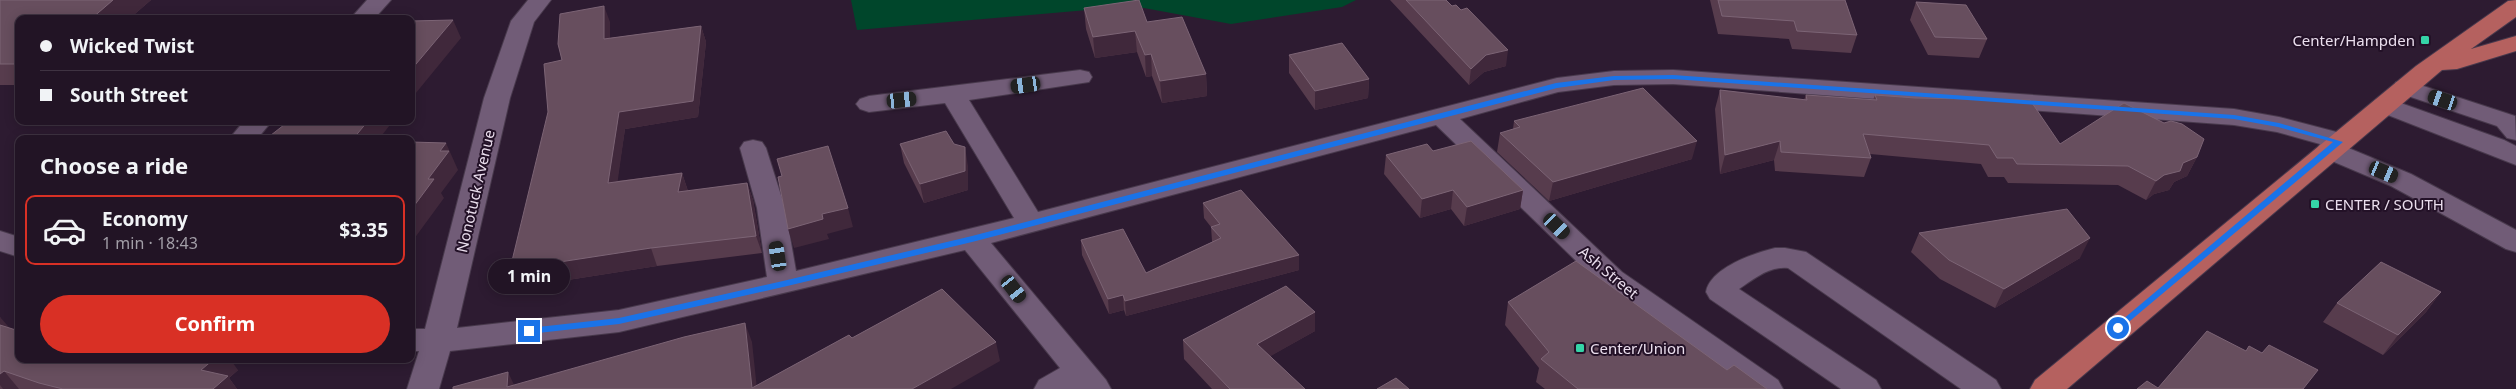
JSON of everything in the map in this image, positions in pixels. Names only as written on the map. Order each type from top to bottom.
[{"type":"main road","points":[[2046,389],[2394,96],[2425,71],[2516,6]]},
{"type":"main road","points":[[2425,71],[2516,43]]},
{"type":"street","points":[[365,15],[380,0]]},
{"type":"street","name":"Nonotuck Avenue","points":[[423,389],[425,341],[497,98],[522,20],[540,0]]},
{"type":"street","points":[[869,104],[953,95],[1080,77]]},
{"type":"street","points":[[425,341],[619,321],[972,239],[1556,86],[1614,78],[1673,77],[2234,117],[2279,125],[2334,146],[2516,242]]},
{"type":"street","points":[[953,95],[1031,223]]},
{"type":"street","points":[[2394,96],[2511,145]]},
{"type":"street","name":"Ash Street","points":[[1443,117],[1612,279],[1767,389]]},
{"type":"street","points":[[246,135],[255,125]]},
{"type":"street","points":[[753,148],[771,208],[783,284]]},
{"type":"street","points":[[972,239],[1088,380],[1050,389]]},
{"type":"street","points":[[0,241],[15,246]]},
{"type":"street","points":[[1865,389],[1721,292],[1722,286],[1766,258],[1785,256],[1796,259],[1985,389]]},
{"type":"green space","points":[[851,0],[1356,0],[1342,7],[1231,24],[1133,6],[857,30]]},
{"type":"building","points":[[0,0],[113,0],[96,15],[15,15],[15,64],[0,64]]},
{"type":"building","points":[[1139,0],[1147,22],[1182,17],[1206,74],[1160,81],[1151,54],[1145,55],[1135,31],[1093,37],[1084,8]]},
{"type":"building","points":[[1406,0],[1446,0],[1452,6],[1456,5],[1461,10],[1467,8],[1508,50],[1486,55],[1471,69]]},
{"type":"building","points":[[1718,0],[1845,0],[1857,35],[1797,31],[1794,21],[1722,16]]},
{"type":"building","points":[[1916,2],[1966,5],[1987,39],[1935,37]]},
{"type":"building","points":[[604,6],[604,39],[701,26],[693,101],[619,112],[608,183],[682,173],[678,192],[747,183],[756,236],[651,248],[527,267],[528,263],[511,265],[548,112],[544,64],[562,60],[558,44],[560,14]]},
{"type":"building","points":[[453,20],[415,65],[415,21]]},
{"type":"building","points":[[1342,43],[1369,79],[1315,91],[1289,55]]},
{"type":"building","points":[[1643,88],[1697,141],[1553,182],[1500,133],[1520,127],[1514,121]]},
{"type":"building","points":[[1720,90],[1807,100],[1806,95],[1877,100],[1875,95],[1915,98],[2030,100],[2060,144],[2124,103],[2164,123],[2171,121],[2182,124],[2204,139],[2197,157],[2183,163],[2180,171],[2164,175],[2156,181],[2128,166],[2017,164],[2013,158],[1997,158],[1989,145],[1863,134],[1871,158],[1781,152],[1780,141],[1725,155]]},
{"type":"building","points":[[284,125],[365,125],[356,135],[271,135]]},
{"type":"building","points":[[946,131],[954,144],[965,147],[965,171],[920,184],[900,144]]},
{"type":"building","points":[[1471,141],[1523,190],[1467,207],[1453,190],[1422,199],[1386,155],[1427,144],[1433,151]]},
{"type":"building","points":[[415,142],[446,143],[440,151],[449,151],[428,179],[434,179],[415,205]]},
{"type":"building","points":[[828,146],[848,208],[822,214],[823,219],[788,229],[778,177],[782,176],[777,159]]},
{"type":"building","points":[[1241,190],[1299,255],[1125,301],[1123,295],[1108,299],[1081,240],[1123,229],[1146,273],[1221,238],[1211,227],[1220,224],[1203,203]]},
{"type":"building","points":[[2067,209],[2090,238],[2004,289],[1949,260],[1919,233]]},
{"type":"building","points":[[1576,261],[1727,370],[1734,365],[1767,389],[1578,389],[1541,359],[1549,352],[1508,302]]},
{"type":"building","points":[[2381,262],[2441,292],[2398,335],[2337,303]]},
{"type":"building","points":[[1286,286],[1315,312],[1257,344],[1305,389],[1230,389],[1183,340]]},
{"type":"building","points":[[942,289],[996,342],[912,389],[453,389],[453,387],[508,372],[507,387],[684,337],[745,323],[752,388],[849,335],[852,338]]},
{"type":"building","points":[[0,325],[15,330],[15,363],[209,363],[201,370],[228,376],[213,389],[63,389],[4,371],[0,374]]},
{"type":"building","points":[[2207,331],[2246,351],[2249,346],[2262,353],[2269,345],[2318,370],[2303,389],[2137,389],[2147,381],[2158,388]]},
{"type":"building","points":[[1396,378],[1409,389],[1377,389]]},
{"type":"place","name":"Center/Hampden","points":[[2425,40]]},
{"type":"place","name":"CENTER / SOUTH","points":[[2315,204]]},
{"type":"place","name":"Center/Union","points":[[1580,348]]},
{"type":"route","points":[[529,331],[619,321],[783,284],[972,239],[1556,86],[1614,78],[1673,77],[2234,117],[2279,125],[2339,142],[2118,328]]}]
